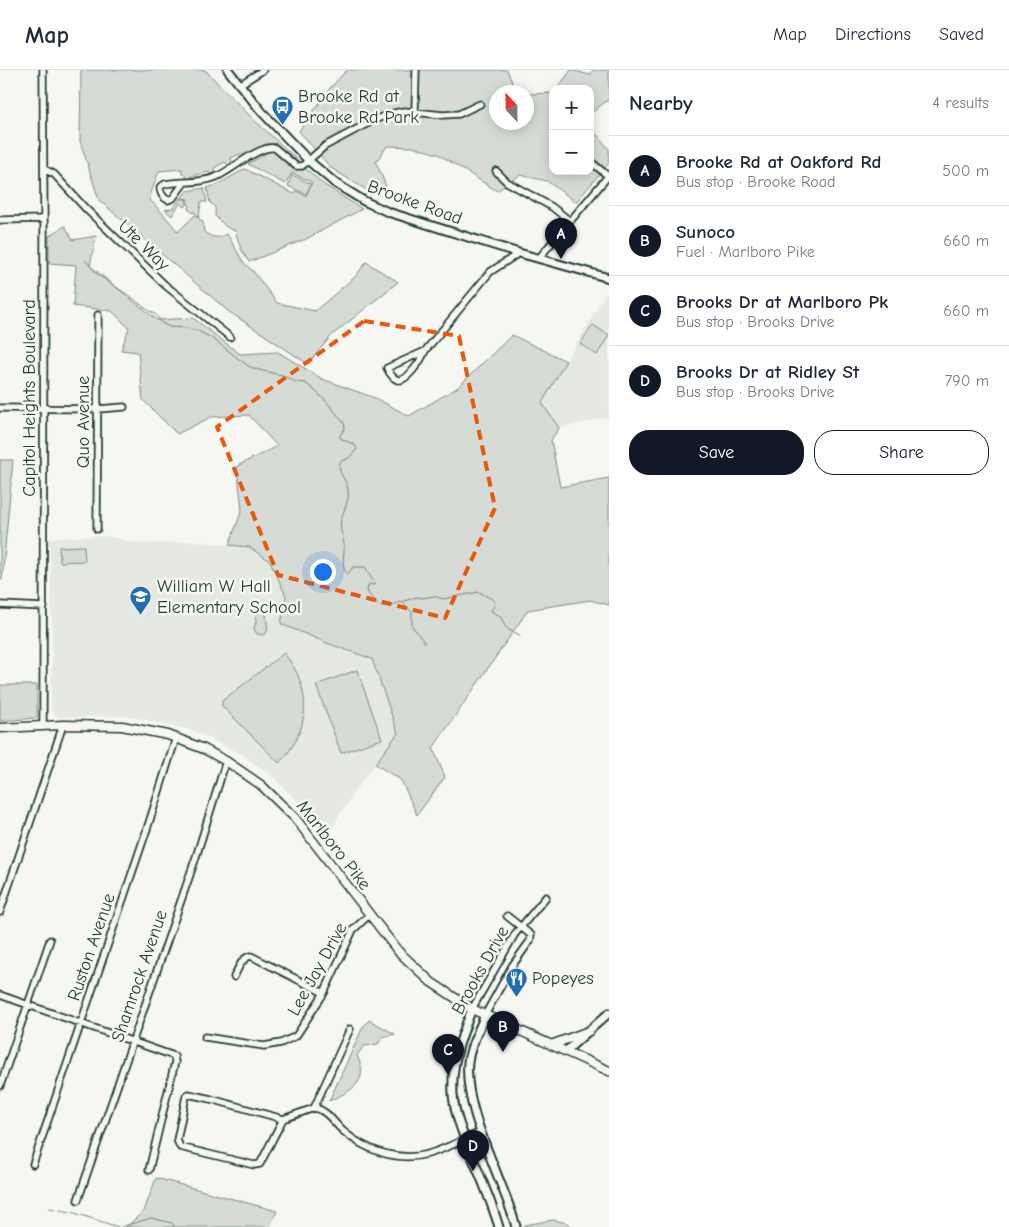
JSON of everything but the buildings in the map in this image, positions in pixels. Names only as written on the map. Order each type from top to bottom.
[{"type":"main road","name":"Marlboro Pike","points":[[0,728],[63,725],[122,726],[156,732],[176,738],[204,749],[226,761],[261,785],[296,818],[369,915],[411,964],[441,989],[472,1009],[609,1071]]},
{"type":"main road","points":[[551,1045],[589,1031]]},
{"type":"street","name":"Capitol Heights Boulevard","points":[[43,70],[43,726]]},
{"type":"street","name":"Brooke Road","points":[[228,70],[262,112],[309,161],[343,189],[372,206],[519,253],[609,278]]},
{"type":"street","points":[[239,85],[264,70]]},
{"type":"street","points":[[415,111],[416,70]]},
{"type":"street","points":[[184,183],[208,180],[218,176],[270,147],[275,148],[296,166],[302,166],[325,146],[374,120],[390,114],[415,111],[428,114],[459,114],[480,104]]},
{"type":"street","points":[[539,258],[609,176],[594,164]]},
{"type":"street","name":"Ute Way","points":[[44,169],[54,174],[165,285],[230,337]]},
{"type":"street","points":[[496,171],[507,182],[552,207],[570,221]]},
{"type":"street","points":[[0,220],[44,219]]},
{"type":"street","points":[[425,351],[387,368],[394,378],[398,380],[409,374],[422,358],[425,351],[490,272],[519,253]]},
{"type":"street","name":"Quo Avenue","points":[[97,529],[98,315]]},
{"type":"street","points":[[0,408],[98,409],[124,407]]},
{"type":"street","points":[[0,605],[44,607]]},
{"type":"street","points":[[0,912],[63,725]]},
{"type":"street","name":"Ruston Avenue","points":[[33,1164],[176,738]]},
{"type":"street","name":"Shamrock Avenue","points":[[78,1200],[196,860],[226,761]]},
{"type":"street","points":[[507,916],[520,927],[546,897]]},
{"type":"street","name":"Lee Jay Drive","points":[[206,1037],[264,1046],[290,1040],[300,1032],[324,993],[353,930],[369,915]]},
{"type":"street","name":"Brooks Drive","points":[[499,1227],[465,1138],[453,1096],[454,1070],[459,1043],[472,1009],[505,949],[520,927],[527,930],[531,935],[530,941],[512,966],[485,1015],[471,1049],[468,1069],[473,1106],[516,1227]]},
{"type":"street","points":[[0,1086],[50,940]]},
{"type":"street","points":[[234,976],[243,960],[247,956],[251,956],[324,993]]},
{"type":"street","points":[[0,995],[174,1056],[175,1062],[149,1170]]},
{"type":"street","points":[[566,1051],[609,1013]]},
{"type":"street","points":[[314,1108],[350,1029]]},
{"type":"street","points":[[283,1119],[260,1164],[256,1166],[181,1148],[176,1140],[188,1094],[283,1119],[318,1108],[356,1141],[389,1155],[422,1155],[481,1132]]},
{"type":"highlighted area","points":[[364,321],[459,336],[495,508],[445,618],[278,575],[217,427]]},
{"type":"shaded area","points":[[81,70],[205,70],[253,119],[299,161],[298,163],[295,161],[276,144],[266,144],[244,157],[242,153],[231,158],[232,163],[228,165],[225,162],[214,168],[216,172],[210,175],[209,172],[191,176],[192,179],[187,180],[185,174],[182,174],[182,169],[159,171],[151,193],[150,200],[178,232],[195,215],[203,222],[204,232],[212,237],[220,237],[227,234],[244,263],[253,271],[277,303],[315,311],[356,276],[366,262],[398,282],[331,336],[308,364],[228,311],[99,200],[80,141]]},
{"type":"shaded area","points":[[347,70],[507,70],[513,85],[489,85],[489,130],[534,130],[534,94],[549,93],[549,175],[594,175],[594,132],[609,149],[609,163],[576,202],[547,181],[520,175],[497,191],[438,154],[413,147],[387,146],[376,162],[386,186],[373,194],[331,168],[299,131],[331,87]]},
{"type":"shaded area","points":[[571,70],[590,75],[593,70],[609,70],[609,99],[594,111],[594,85],[560,85]]},
{"type":"shaded area","points":[[269,151],[273,151],[293,169],[303,170],[305,168],[323,184],[362,209],[306,239],[249,262],[241,249],[235,231],[225,226],[215,216],[215,208],[210,203],[207,188],[245,169],[294,194],[296,191],[306,196],[312,182],[292,173],[285,184],[248,164]]},
{"type":"shaded area","points":[[292,175],[311,184],[306,194],[288,186]]},
{"type":"shaded area","points":[[204,188],[207,202],[201,202],[199,217],[188,209],[190,206],[188,199],[181,198],[187,191]]},
{"type":"shaded area","points":[[180,199],[186,199],[187,205],[185,207],[180,203],[172,216],[165,210],[173,208]]},
{"type":"shaded area","points":[[65,226],[73,240],[96,236],[90,266],[157,320],[193,318],[240,354],[278,352],[322,379],[375,398],[409,416],[457,388],[512,335],[566,361],[542,403],[559,428],[551,440],[560,487],[609,478],[609,605],[590,600],[528,610],[433,748],[445,777],[417,815],[401,780],[375,764],[398,733],[372,659],[281,624],[286,596],[270,561],[249,547],[229,545],[242,510],[237,466],[277,446],[249,415],[211,417],[177,434],[143,400],[138,352],[121,350],[129,328],[112,311],[73,306],[76,265],[49,263],[49,236]]},
{"type":"shaded area","points":[[609,288],[609,417],[559,428],[542,403]]},
{"type":"shaded area","points":[[593,325],[609,335],[597,355],[580,344]]},
{"type":"shaded area","points":[[0,460],[13,460],[2,580],[0,580]]},
{"type":"shaded area","points":[[105,536],[144,544],[192,541],[249,547],[270,561],[286,596],[281,624],[372,659],[398,733],[354,792],[329,833],[272,776],[243,755],[192,730],[127,716],[59,717],[51,710],[50,548],[46,538]]},
{"type":"shaded area","points":[[84,546],[85,561],[60,562],[59,547]]},
{"type":"shaded area","points":[[265,608],[268,630],[264,635],[257,634],[254,629],[256,621],[255,609]]},
{"type":"shaded area","points":[[284,653],[300,680],[304,695],[304,709],[297,737],[290,751],[279,763],[222,706],[222,701]]},
{"type":"shaded area","points":[[357,670],[382,739],[341,753],[316,685]]},
{"type":"shaded area","points":[[0,685],[37,685],[37,718],[0,721]]},
{"type":"shaded area","points":[[369,1020],[395,1034],[382,1037],[378,1044],[364,1046],[357,1055],[361,1066],[360,1079],[352,1089],[329,1101],[363,1027]]},
{"type":"shaded area","points":[[156,1178],[277,1211],[269,1227],[126,1227],[144,1211]]},
{"type":"shaded area","points":[[553,1220],[567,1223],[572,1227],[525,1227],[525,1225]]},
{"type":"waterway","points":[[85,260],[98,275],[155,314],[162,323],[169,327],[198,331],[213,339],[248,366],[282,375],[296,382],[305,383],[326,401],[344,423],[345,428],[340,438],[355,445],[357,449],[349,458],[341,461],[339,468],[347,486],[348,494],[341,523],[344,544],[344,567],[347,575],[353,567],[365,567],[375,583],[374,585],[369,584],[367,589],[369,595],[380,606],[388,606],[417,597],[434,596],[443,599],[479,592],[494,600],[495,604],[491,611],[500,616],[509,630],[520,635]]},
{"type":"waterway","points":[[402,602],[412,612],[412,626],[425,643]]},
{"type":"waterway","points":[[50,1208],[75,1213],[118,1227]]},
{"type":"waterway","points":[[121,1227],[151,1218],[172,1223],[175,1227]]},
{"type":"place","name":"Brooke Rd at Brooke Rd Park","points":[[282,125]]},
{"type":"place","name":"Brooke Rd at Oakford Rd","points":[[561,259]]},
{"type":"place","name":"William W Hall Elementary School","points":[[141,615]]},
{"type":"place","name":"Popeyes","points":[[516,997]]},
{"type":"place","name":"Sunoco","points":[[503,1052]]},
{"type":"place","name":"Brooks Dr at Marlboro Pk","points":[[448,1075]]},
{"type":"place","name":"Brooks Dr at Ridley St","points":[[473,1171]]}]
